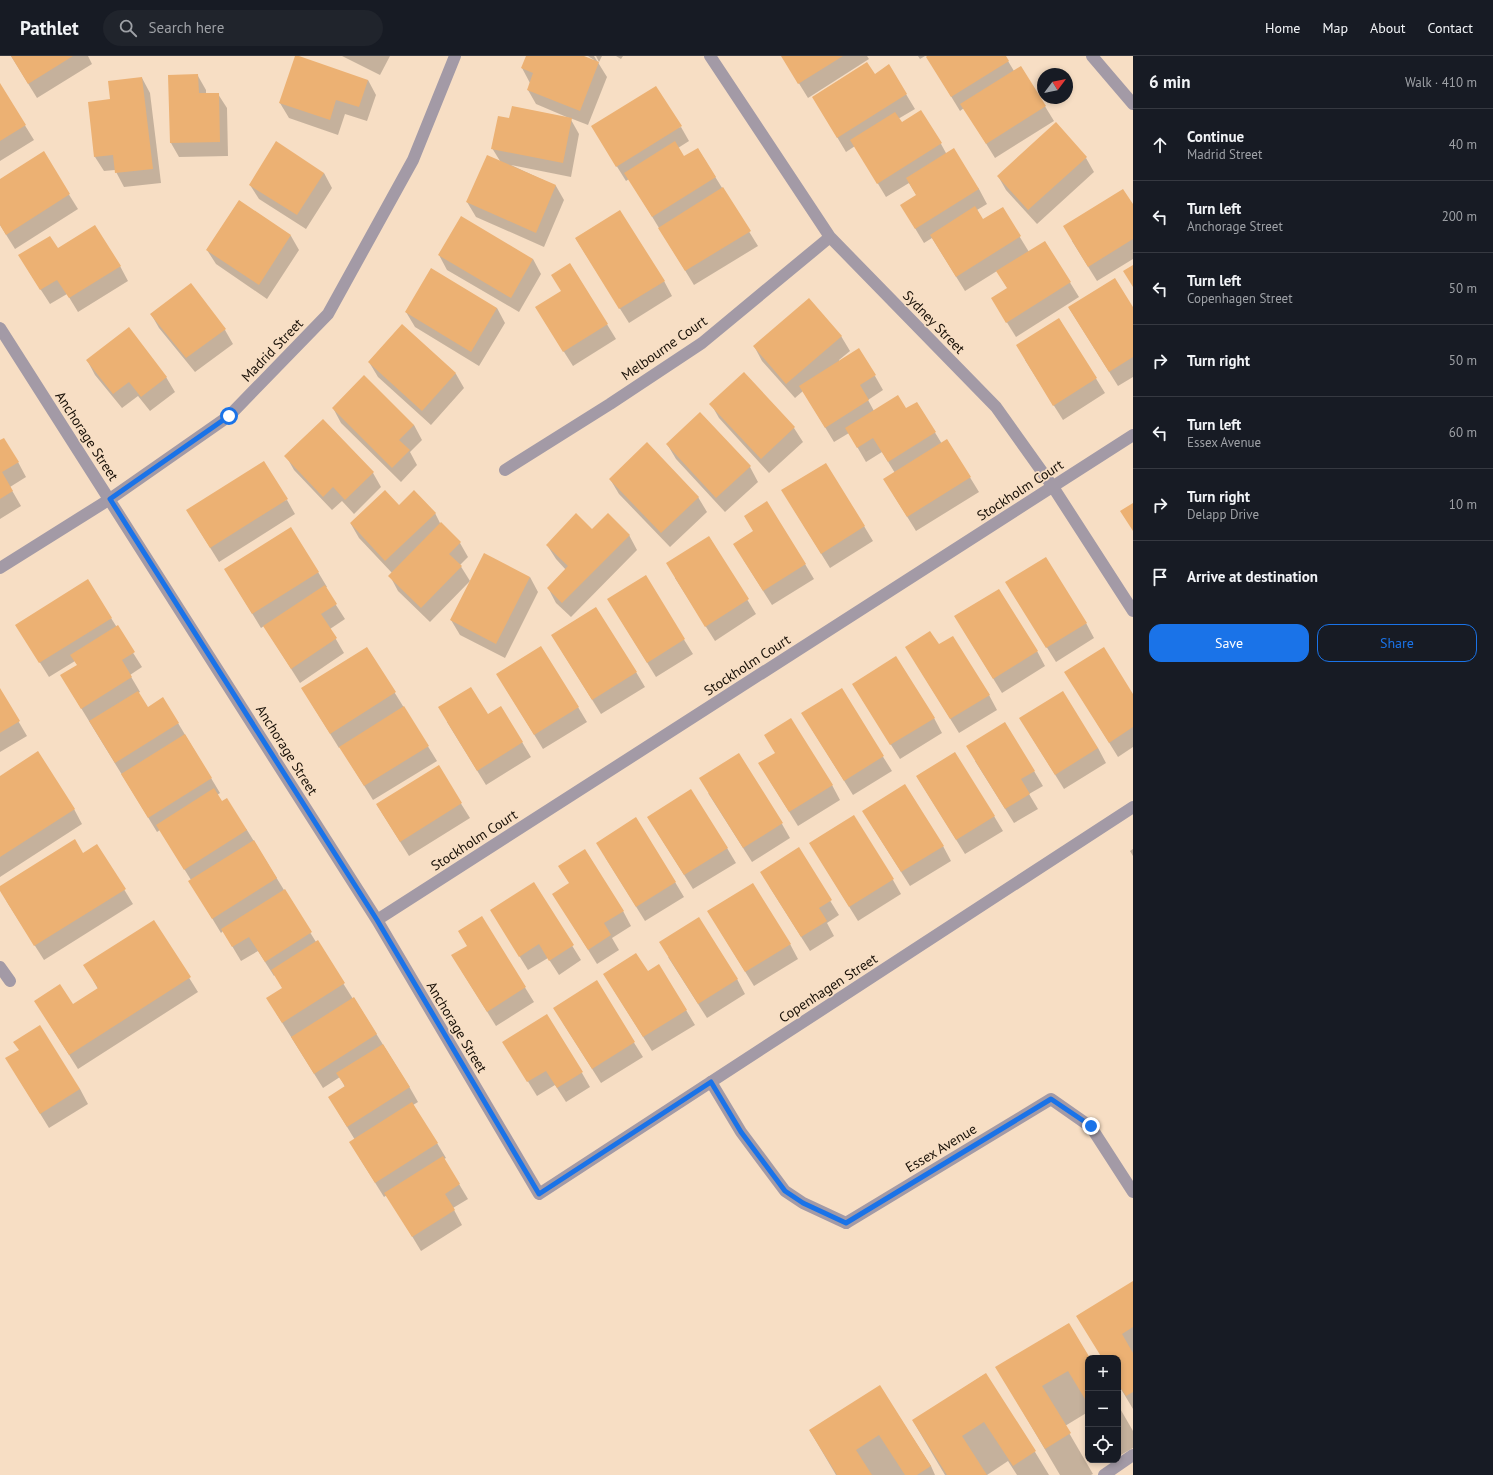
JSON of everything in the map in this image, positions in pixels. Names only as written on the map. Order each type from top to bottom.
[{"type":"street","name":"Madrid Street","points":[[0,568],[110,499],[229,416],[328,314],[413,160],[455,56]]},
{"type":"street","name":"Sydney Street","points":[[710,56],[830,237],[996,407],[1053,487],[1133,611]]},
{"type":"street","points":[[1092,56],[1133,104]]},
{"type":"street","name":"Melbourne Court","points":[[505,470],[610,404],[702,343],[830,237]]},
{"type":"street","name":"Anchorage Street","points":[[0,328],[377,920],[539,1194]]},
{"type":"street","name":"Stockholm Court","points":[[377,920],[1133,435]]},
{"type":"street","name":"Copenhagen Street","points":[[539,1194],[1133,807]]},
{"type":"street","points":[[0,967],[10,981]]},
{"type":"street","name":"Essex Avenue","points":[[711,1082],[741,1132],[785,1191],[803,1203],[846,1223],[1051,1099],[1091,1126],[1133,1192]]},
{"type":"street","points":[[1104,1475],[1133,1455]]},
{"type":"building","points":[[11,56],[73,56],[28,84]]},
{"type":"building","points":[[295,56],[299,56],[368,80],[359,107],[336,100],[330,120],[279,103]]},
{"type":"building","points":[[526,56],[584,56],[599,62],[580,111],[527,90],[533,73],[521,68]]},
{"type":"building","points":[[781,56],[843,56],[798,84]]},
{"type":"building","points":[[1006,56],[1009,61],[951,97],[926,57]]},
{"type":"building","points":[[867,62],[875,74],[889,64],[907,94],[837,138],[812,97]]},
{"type":"building","points":[[1021,66],[1037,92],[1037,104],[1045,104],[1046,106],[986,144],[960,104]]},
{"type":"building","points":[[198,74],[199,93],[219,93],[220,142],[170,143],[168,75]]},
{"type":"building","points":[[142,77],[153,169],[115,173],[113,155],[94,157],[88,102],[110,99],[108,81]]},
{"type":"building","points":[[0,83],[26,125],[0,141]]},
{"type":"building","points":[[656,86],[682,126],[616,167],[591,126]]},
{"type":"building","points":[[512,106],[572,118],[563,163],[491,149],[498,116],[509,118]]},
{"type":"building","points":[[921,110],[942,143],[877,184],[850,140],[895,112],[902,122]]},
{"type":"building","points":[[1056,122],[1087,157],[1028,210],[997,176]]},
{"type":"building","points":[[276,141],[324,173],[297,215],[249,185]]},
{"type":"building","points":[[675,141],[684,156],[698,148],[716,177],[652,217],[624,173]]},
{"type":"building","points":[[954,148],[979,189],[915,229],[900,205],[916,195],[906,178]]},
{"type":"building","points":[[44,151],[70,194],[6,235],[0,225],[0,179]]},
{"type":"building","points":[[487,155],[556,185],[536,233],[466,202]]},
{"type":"building","points":[[723,187],[751,231],[685,271],[658,228]]},
{"type":"building","points":[[1123,189],[1133,204],[1133,239],[1088,267],[1063,226]]},
{"type":"building","points":[[239,200],[291,235],[259,285],[206,250]]},
{"type":"building","points":[[975,206],[983,219],[1003,207],[1021,236],[956,277],[930,235]]},
{"type":"building","points":[[620,210],[665,281],[619,309],[575,238]]},
{"type":"building","points":[[461,216],[533,259],[511,298],[438,255]]},
{"type":"building","points":[[95,225],[121,266],[69,298],[57,280],[40,290],[18,255],[50,236],[58,248]]},
{"type":"building","points":[[1045,241],[1071,282],[1006,323],[991,298],[1007,288],[996,271]]},
{"type":"building","points":[[570,263],[608,324],[563,352],[535,307],[561,291],[551,275]]},
{"type":"building","points":[[1133,265],[1133,287],[1123,271]]},
{"type":"building","points":[[431,268],[497,308],[471,352],[405,312]]},
{"type":"building","points":[[1115,278],[1133,307],[1133,357],[1109,372],[1068,307]]},
{"type":"building","points":[[191,283],[226,329],[186,358],[150,314]]},
{"type":"building","points":[[809,298],[842,336],[786,384],[753,346]]},
{"type":"building","points":[[1059,318],[1097,378],[1053,406],[1016,345]]},
{"type":"building","points":[[402,324],[456,373],[422,411],[368,362]]},
{"type":"building","points":[[129,327],[167,377],[141,397],[129,382],[113,394],[86,360]]},
{"type":"building","points":[[859,348],[876,375],[860,385],[869,400],[825,428],[799,386]]},
{"type":"building","points":[[744,372],[795,427],[761,459],[709,404]]},
{"type":"building","points":[[364,375],[414,425],[399,440],[410,450],[392,468],[332,408]]},
{"type":"building","points":[[898,395],[906,408],[917,402],[936,432],[888,462],[873,438],[857,448],[845,428]]},
{"type":"building","points":[[700,412],[751,466],[716,498],[666,444]]},
{"type":"building","points":[[323,419],[374,472],[345,500],[333,487],[323,497],[284,456]]},
{"type":"building","points":[[4,438],[19,462],[2,472],[13,491],[0,499],[0,440]]},
{"type":"building","points":[[947,439],[971,477],[907,517],[883,479]]},
{"type":"building","points":[[647,442],[699,497],[661,533],[609,479]]},
{"type":"building","points":[[264,461],[288,499],[210,548],[186,510]]},
{"type":"building","points":[[826,463],[865,526],[821,554],[781,490]]},
{"type":"building","points":[[385,490],[399,505],[414,490],[436,513],[385,561],[350,523]]},
{"type":"building","points":[[767,501],[806,564],[763,591],[733,544],[753,531],[744,516]]},
{"type":"building","points":[[1133,503],[1133,531],[1120,511]]},
{"type":"building","points":[[576,513],[592,529],[608,513],[630,535],[562,603],[547,588],[568,566],[546,545]]},
{"type":"building","points":[[441,522],[461,542],[449,554],[462,566],[421,608],[388,576]]},
{"type":"building","points":[[291,527],[319,572],[252,614],[224,569]]},
{"type":"building","points":[[709,536],[749,599],[705,627],[666,563]]},
{"type":"building","points":[[484,553],[530,577],[496,644],[450,620]]},
{"type":"building","points":[[1046,557],[1087,623],[1046,648],[1005,582]]},
{"type":"building","points":[[646,575],[685,639],[647,663],[607,599]]},
{"type":"building","points":[[88,579],[112,618],[39,663],[15,625]]},
{"type":"building","points":[[325,585],[337,604],[321,614],[337,638],[291,669],[263,626]]},
{"type":"building","points":[[999,589],[1038,651],[993,679],[954,616]]},
{"type":"building","points":[[596,607],[637,672],[592,700],[551,635]]},
{"type":"building","points":[[118,625],[135,652],[122,660],[132,677],[81,709],[60,675],[77,665],[70,655]]},
{"type":"building","points":[[930,631],[939,644],[953,636],[990,695],[950,719],[905,647]]},
{"type":"building","points":[[541,646],[579,707],[534,735],[496,674]]},
{"type":"building","points":[[367,647],[396,692],[330,734],[301,688]]},
{"type":"building","points":[[1104,647],[1133,694],[1133,727],[1109,743],[1064,672]]},
{"type":"building","points":[[896,656],[935,718],[890,745],[852,684]]},
{"type":"building","points":[[471,687],[488,714],[501,706],[523,742],[477,771],[438,707]]},
{"type":"building","points":[[0,688],[20,721],[0,733]]},
{"type":"building","points":[[842,688],[884,756],[844,781],[801,713]]},
{"type":"building","points":[[138,691],[148,707],[163,697],[179,723],[115,763],[89,721]]},
{"type":"building","points":[[1063,691],[1098,748],[1055,775],[1019,718]]},
{"type":"building","points":[[404,706],[429,746],[364,786],[339,747]]},
{"type":"building","points":[[791,718],[833,785],[789,812],[758,763],[775,753],[764,735]]},
{"type":"building","points":[[1005,722],[1035,771],[1021,779],[1030,794],[1005,809],[966,746]]},
{"type":"building","points":[[185,734],[212,778],[148,818],[121,774]]},
{"type":"building","points":[[38,751],[75,809],[0,857],[0,776]]},
{"type":"building","points":[[955,752],[995,816],[956,840],[916,776]]},
{"type":"building","points":[[739,753],[783,823],[743,848],[699,778]]},
{"type":"building","points":[[439,765],[462,803],[400,842],[376,804]]},
{"type":"building","points":[[905,784],[944,846],[901,872],[862,811]]},
{"type":"building","points":[[214,788],[222,801],[227,798],[247,830],[184,870],[156,825]]},
{"type":"building","points":[[691,789],[728,848],[684,875],[647,817]]},
{"type":"building","points":[[854,815],[894,879],[849,907],[809,843]]},
{"type":"building","points":[[636,817],[676,882],[636,907],[596,843]]},
{"type":"building","points":[[75,839],[83,853],[97,844],[126,889],[34,946],[0,891],[0,886]]},
{"type":"building","points":[[254,840],[277,878],[212,919],[188,881]]},
{"type":"building","points":[[799,847],[832,900],[819,908],[827,921],[801,937],[760,872]]},
{"type":"building","points":[[585,849],[624,911],[604,923],[611,935],[588,950],[552,894],[569,883],[558,866]]},
{"type":"building","points":[[534,882],[574,945],[549,961],[539,944],[519,957],[490,910]]},
{"type":"building","points":[[753,883],[791,944],[745,972],[707,911]]},
{"type":"building","points":[[285,889],[312,932],[265,962],[249,937],[232,947],[221,929]]},
{"type":"building","points":[[482,916],[526,987],[487,1012],[451,955],[467,946],[458,931]]},
{"type":"building","points":[[699,917],[738,979],[698,1004],[659,942]]},
{"type":"building","points":[[154,920],[191,977],[69,1055],[34,1001],[60,984],[73,1004],[98,988],[83,965]]},
{"type":"building","points":[[318,940],[345,983],[282,1023],[266,998],[282,988],[271,970]]},
{"type":"building","points":[[636,953],[648,971],[659,964],[687,1010],[643,1037],[603,974]]},
{"type":"building","points":[[597,980],[635,1042],[592,1069],[553,1008]]},
{"type":"building","points":[[354,997],[377,1034],[314,1074],[291,1037]]},
{"type":"building","points":[[547,1014],[583,1072],[557,1088],[546,1071],[527,1082],[502,1042]]},
{"type":"building","points":[[40,1025],[80,1089],[40,1114],[5,1058],[19,1050],[13,1042]]},
{"type":"building","points":[[383,1044],[410,1087],[347,1127],[328,1097],[345,1086],[336,1073]]},
{"type":"building","points":[[412,1102],[438,1143],[375,1183],[349,1142]]},
{"type":"building","points":[[443,1156],[460,1184],[445,1194],[455,1210],[412,1237],[384,1193]]},
{"type":"building","points":[[1133,1281],[1133,1327],[1122,1334],[1133,1353],[1133,1392],[1126,1396],[1121,1388],[1121,1355],[1100,1355],[1076,1316]]},
{"type":"building","points":[[1069,1323],[1088,1355],[1085,1355],[1085,1399],[1068,1371],[1042,1386],[1071,1433],[1045,1449],[995,1367]]},
{"type":"building","points":[[986,1373],[1036,1451],[1013,1466],[984,1422],[962,1436],[987,1475],[947,1475],[912,1420]]},
{"type":"building","points":[[880,1385],[931,1466],[917,1475],[905,1475],[879,1435],[856,1450],[872,1475],[837,1475],[809,1430]]},
{"type":"route","points":[[229,416],[110,499],[377,920],[539,1194],[711,1082],[741,1132],[785,1191],[803,1203],[846,1223],[1051,1099],[1091,1126]]}]
